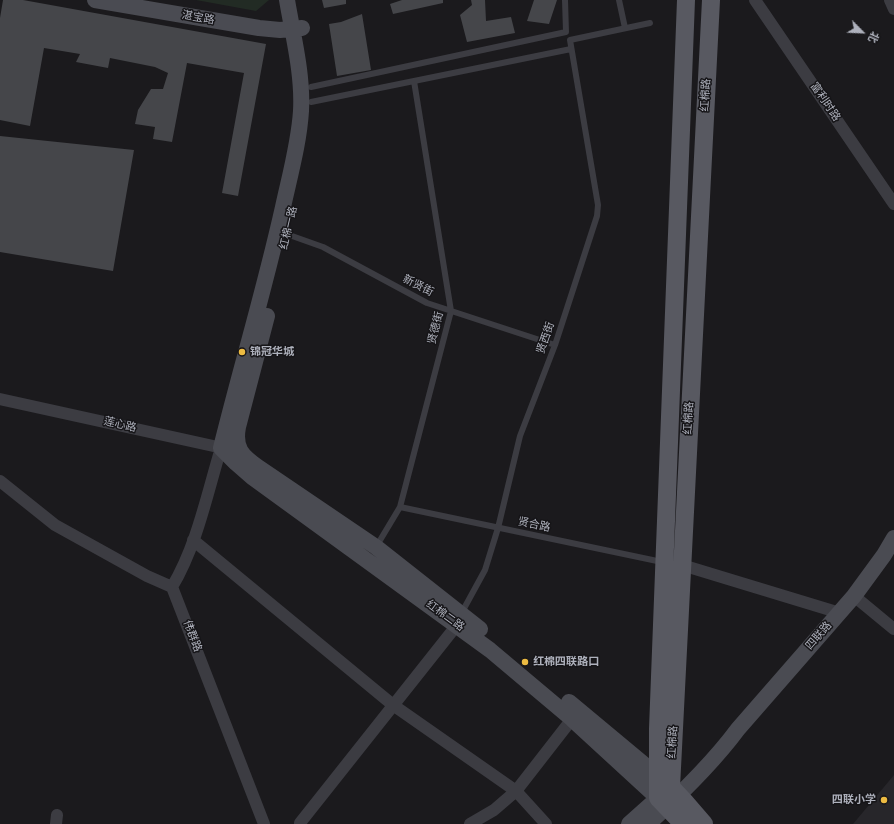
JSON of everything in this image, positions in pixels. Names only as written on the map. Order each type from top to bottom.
[{"type":"main road","name":"湛宝路","points":[[95,0],[259,28],[280,30],[297,28]]},
{"type":"main road","name":"红棉一路","points":[[221,448],[308,141],[311,94],[297,28],[287,0]]},
{"type":"main road","name":"红棉一路","points":[[240,452],[236,436],[283,232],[298,136],[301,112],[301,90],[297,28],[297,0]]},
{"type":"main road","name":"红棉路","points":[[673,564],[686,0]]},
{"type":"main road","name":"红棉路","points":[[666,792],[659,721],[673,564],[711,0]]},
{"type":"main road","name":"红棉二路","points":[[221,448],[236,464],[252,477],[459,619],[490,650],[572,719],[666,792]]},
{"type":"main road","name":"红棉二路","points":[[240,452],[258,467],[376,547],[459,619],[666,792]]},
{"type":"main road","name":"四联路","points":[[629,824],[738,729],[854,596],[884,555],[894,538]]},
{"type":"main road","name":"四联路","points":[[648,824],[666,792]]},
{"type":"main road","points":[[666,792],[683,824]]},
{"type":"main road","points":[[666,792],[704,824]]},
{"type":"street","name":"富利时路","points":[[755,0],[894,204]]},
{"type":"street","points":[[890,0],[894,9]]},
{"type":"street","name":"莲心路","points":[[0,399],[240,452]]},
{"type":"street","points":[[0,481],[54,525],[147,576],[172,587],[182,571],[194,540],[221,448]]},
{"type":"street","points":[[194,540],[393,705],[516,791],[546,824]]},
{"type":"street","points":[[673,564],[840,613]]},
{"type":"street","name":"伟群路","points":[[172,587],[264,824]]},
{"type":"street","points":[[854,596],[894,629]]},
{"type":"street","points":[[300,823],[459,619]]},
{"type":"street","points":[[470,824],[494,810],[516,791],[572,719]]},
{"type":"lane","points":[[311,94],[566,32],[565,0]]},
{"type":"lane","name":"贤西街","points":[[459,619],[485,570],[498,528],[520,436],[554,345],[597,216],[598,205],[571,50],[569,0]]},
{"type":"lane","points":[[619,0],[625,28]]},
{"type":"lane","points":[[570,40],[650,23]]},
{"type":"lane","points":[[311,94],[414,81],[571,50]]},
{"type":"lane","name":"贤德街","points":[[376,547],[400,507],[451,311],[414,81]]},
{"type":"lane","name":"新贤街","points":[[283,232],[323,247],[427,303],[554,345]]},
{"type":"lane","name":"贤合路","points":[[400,507],[673,564]]},
{"type":"shaded area","points":[[196,0],[269,0],[256,11]]},
{"type":"shaded area","name":"四联小学","points":[[894,775],[894,824],[853,824]]},
{"type":"building","points":[[3,0],[23,0],[266,44],[238,196],[222,193],[244,73],[187,63],[172,142],[153,139],[155,127],[135,124],[138,110],[151,89],[163,89],[168,73],[155,67],[110,58],[108,68],[76,62],[80,54],[44,48],[30,126],[0,120],[0,18]]},
{"type":"building","points":[[322,0],[346,0],[346,4],[324,8]]},
{"type":"building","points":[[402,0],[443,0],[443,3],[393,14],[390,4]]},
{"type":"building","points":[[471,0],[485,0],[486,21],[511,17],[515,33],[467,42],[460,15],[472,5]]},
{"type":"building","points":[[534,0],[557,0],[549,24],[527,21]]},
{"type":"building","points":[[362,14],[371,70],[337,76],[329,24],[341,22]]},
{"type":"building","points":[[0,136],[134,150],[113,271],[0,252]]},
{"type":"place","name":"锦冠华城","points":[[242,352]]},
{"type":"place","name":"红棉四联路口","points":[[525,662]]},
{"type":"place","name":"四联小学","points":[[884,800]]}]
